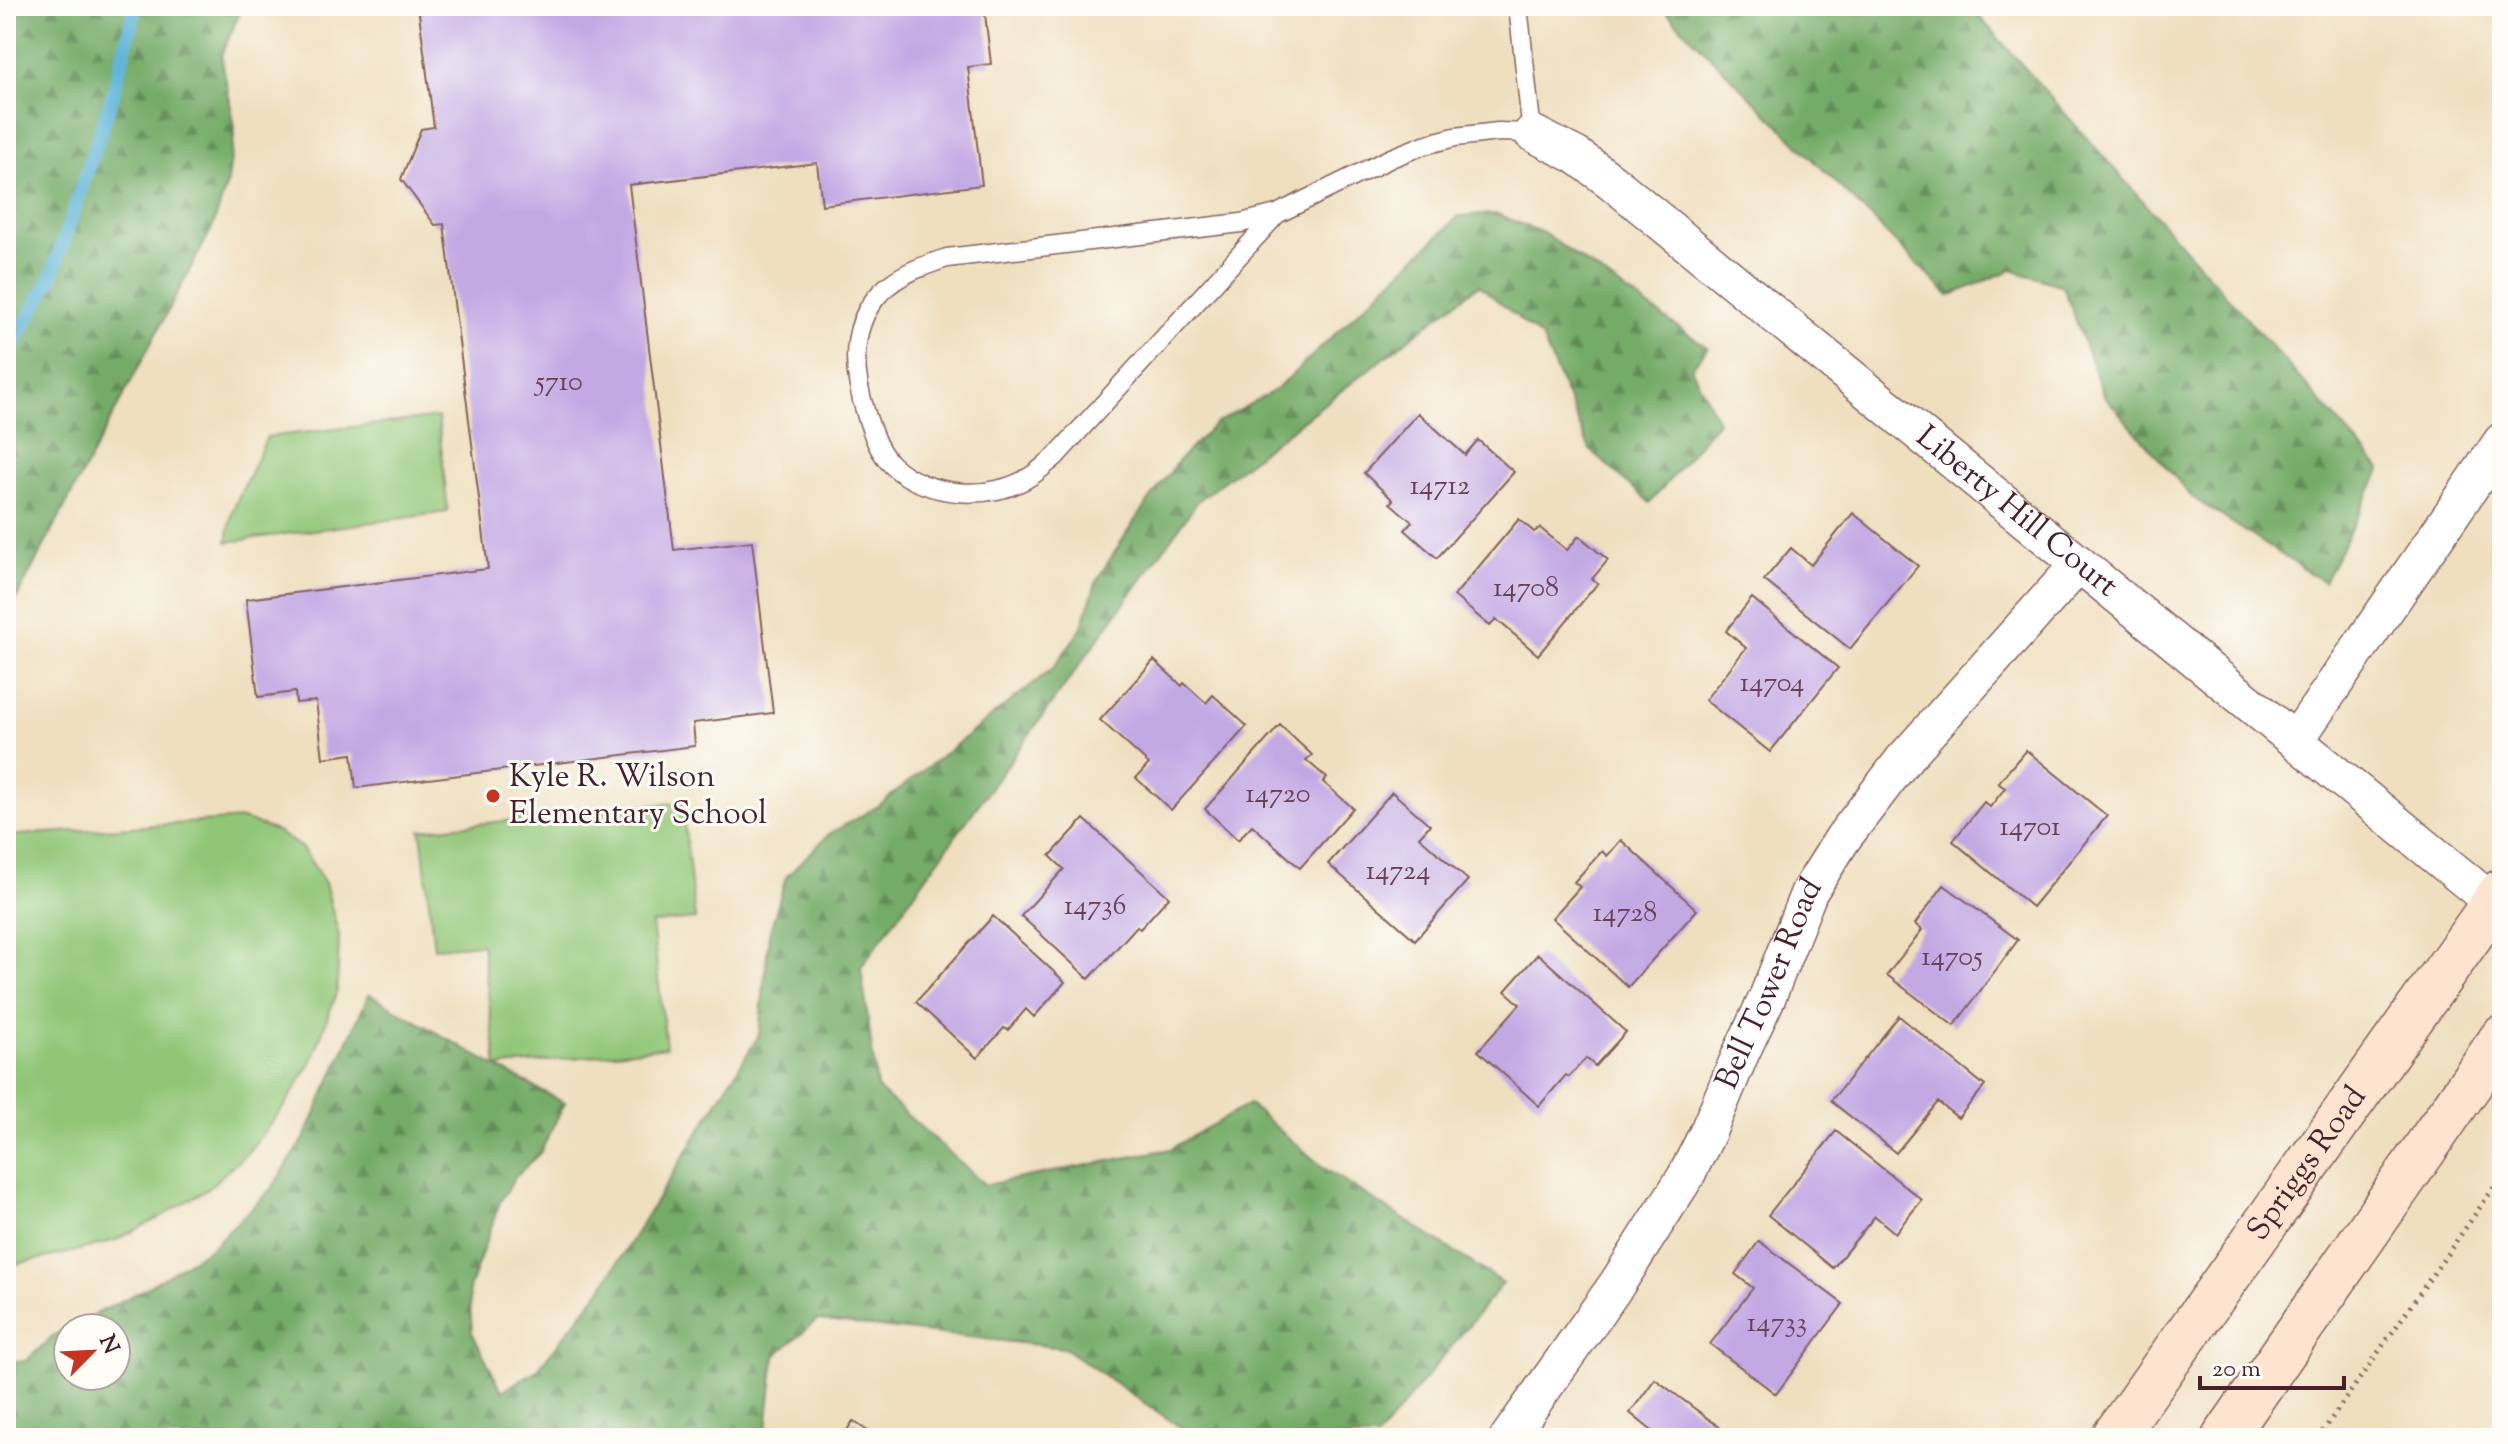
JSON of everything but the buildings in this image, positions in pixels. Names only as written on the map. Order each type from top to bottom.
[{"type":"main road","name":"Spriggs Road","points":[[2113,1438],[2499,902]]},
{"type":"main road","points":[[2224,1438],[2502,1038]]},
{"type":"street","name":"Liberty Hill Court","points":[[1532,133],[1577,156],[1611,181],[2295,741],[2499,902]]},
{"type":"street","points":[[2295,741],[2502,441]]},
{"type":"street","name":"Bell Tower Road","points":[[1508,1438],[1617,1284],[1686,1176],[1767,998],[1809,892],[1843,838],[1903,760],[2079,564]]},
{"type":"lane","points":[[1277,214],[1055,457],[1030,477],[1006,488],[945,492],[917,482],[892,465],[875,441],[855,372],[856,342],[862,318],[882,291],[908,271],[947,258],[1241,223],[1277,214],[1424,145],[1455,137],[1498,132],[1532,133],[1518,6]]},
{"type":"path","points":[[2318,1438],[2502,1176]]},
{"type":"green space","points":[[6,6],[243,6],[221,55],[235,128],[228,181],[213,226],[6,618]]},
{"type":"green space","points":[[1664,6],[1970,6],[2381,470],[2324,582],[2192,497],[2103,394],[2063,286],[2011,270],[1949,296],[1666,12]]},
{"type":"green space","points":[[1497,214],[1543,233],[1708,348],[1691,368],[1718,421],[1650,503],[1590,450],[1542,338],[1479,285],[1199,500],[861,967],[877,1088],[985,1185],[1170,1149],[1249,1104],[1324,1168],[1503,1283],[1377,1438],[1196,1438],[1064,1348],[817,1320],[775,1356],[766,1438],[6,1438],[6,1361],[26,1361],[52,1337],[52,1392],[132,1392],[132,1312],[100,1312],[143,1290],[212,1247],[272,1188],[304,1139],[369,994],[565,1103],[540,1153],[516,1176],[500,1202],[469,1289],[472,1333],[502,1391],[537,1370],[601,1289],[759,1035],[769,934],[786,877],[829,834],[878,806],[1053,668],[1081,629],[1097,580],[1137,517],[1179,460],[1216,423],[1277,389],[1459,216]]},
{"type":"green space","points":[[438,417],[448,512],[227,542],[232,512],[267,437]]},
{"type":"green space","points":[[682,802],[695,919],[652,923],[666,1047],[497,1067],[482,944],[434,948],[421,830]]},
{"type":"green space","points":[[243,819],[276,831],[302,848],[325,883],[339,936],[337,991],[311,1063],[283,1108],[248,1152],[207,1189],[116,1240],[6,1266],[6,836]]},
{"type":"waterway","points":[[6,358],[51,278],[111,101],[136,6]]},
{"type":"place","name":"Kyle R. Wilson Elementary School","points":[[493,796]]}]
